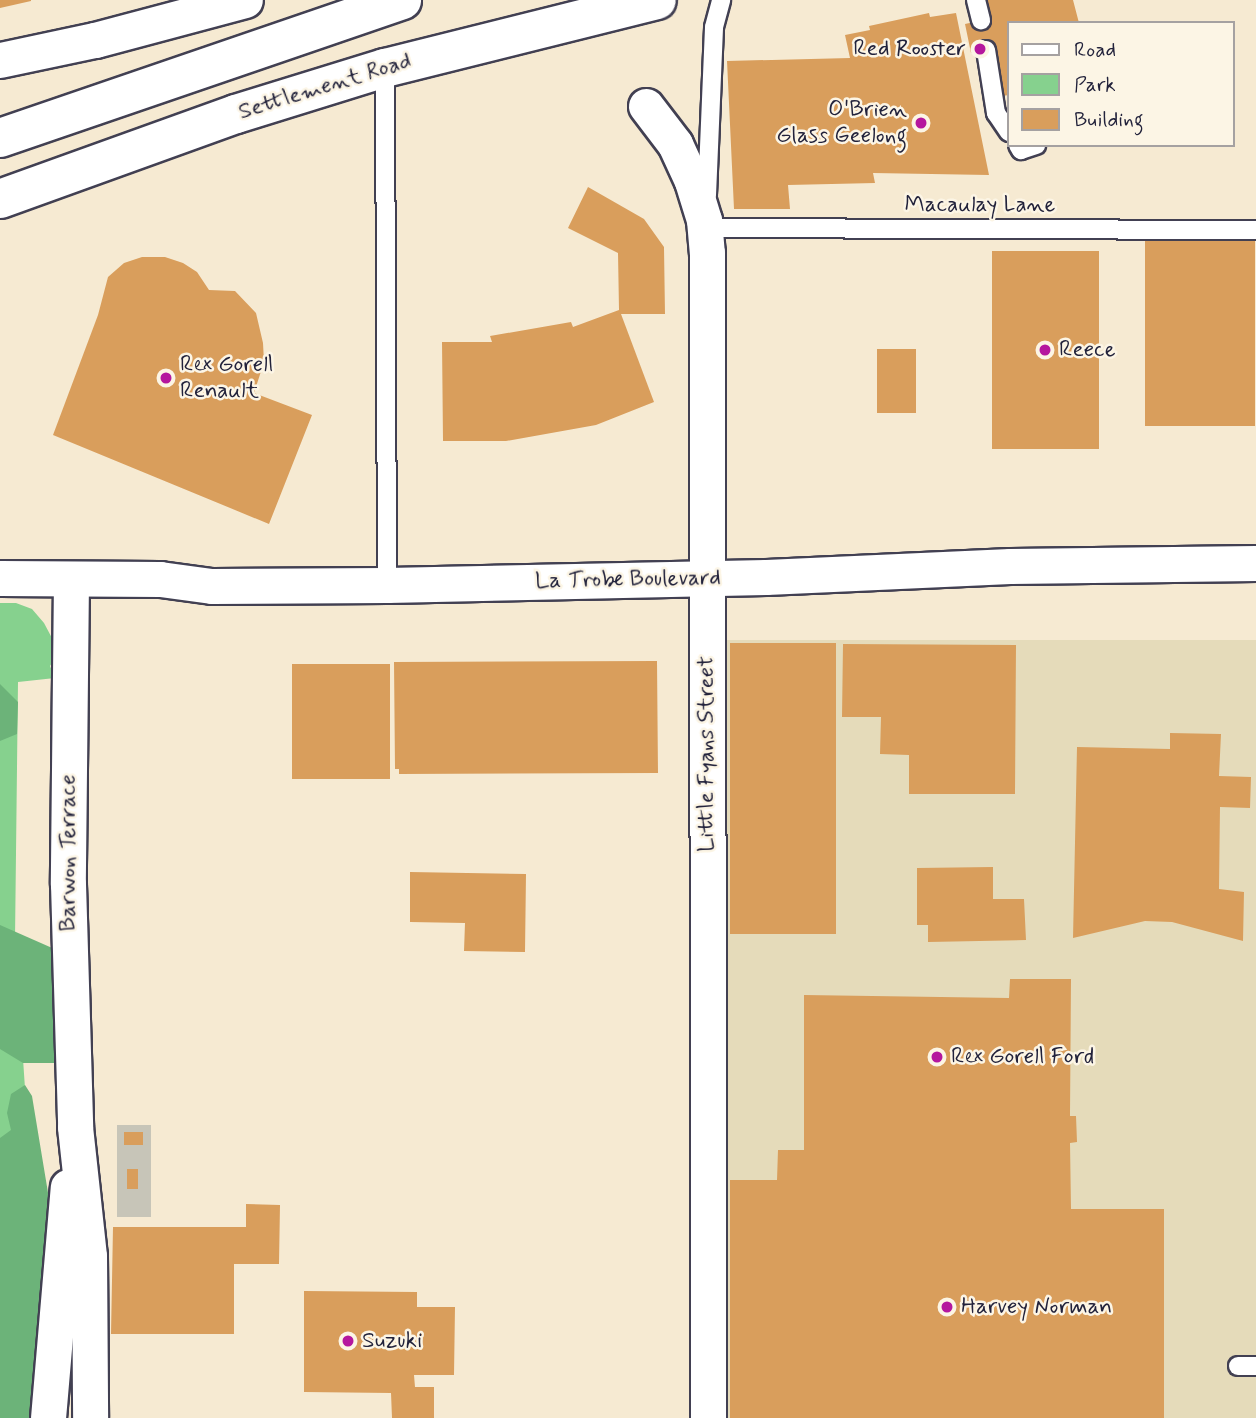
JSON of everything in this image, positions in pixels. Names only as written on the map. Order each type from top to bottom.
[{"type":"highway","points":[[0,138],[402,0]]},
{"type":"highway","name":"Settlement Road","points":[[0,199],[236,114],[385,68],[657,0]]},
{"type":"street","points":[[0,60],[95,40],[246,0]]},
{"type":"street","name":"Little Fyans Street","points":[[646,106],[661,122],[682,159],[698,196],[705,228],[708,1418]]},
{"type":"street","name":"La Trobe Boulevard","points":[[0,578],[160,579],[212,586],[387,585],[706,578],[1010,566],[1256,564]]},
{"type":"street","name":"Barwon Terrace","points":[[71,579],[68,884],[75,1128],[89,1256],[90,1418]]},
{"type":"street","name":"Barwon Terrace","points":[[48,1418],[59,1274],[75,1128]]},
{"type":"lane","points":[[705,228],[714,27],[721,0]]},
{"type":"lane","points":[[976,0],[981,20]]},
{"type":"lane","points":[[986,50],[996,113],[1007,129]]},
{"type":"lane","points":[[385,68],[387,585]]},
{"type":"lane","name":"Macaulay Lane","points":[[705,228],[1256,230]]},
{"type":"shaded area","points":[[726,640],[1256,640],[1256,1418],[726,1418]]},
{"type":"shaded area","points":[[117,1125],[151,1125],[151,1217],[117,1217]]},
{"type":"green space","points":[[0,603],[16,603],[32,609],[44,623],[53,640],[54,660],[50,666],[55,678],[18,682],[15,940],[33,1207],[0,1418]]},
{"type":"green space","points":[[0,684],[18,702],[17,734],[0,741]]},
{"type":"green space","points":[[0,925],[59,951],[62,1063],[23,1063],[0,1049]]},
{"type":"green space","points":[[25,1085],[32,1096],[53,1223],[39,1418],[0,1418],[0,1138],[11,1130],[7,1113],[11,1094]]},
{"type":"building","points":[[0,0],[31,0],[31,1],[0,8]]},
{"type":"building","name":"Red Rooster","points":[[985,0],[1073,0],[1078,21],[1007,21],[1007,95],[1002,96],[994,48],[971,53],[965,24],[988,19]]},
{"type":"building","points":[[929,13],[930,17],[956,13],[989,175],[873,173],[875,183],[788,185],[790,209],[734,209],[727,61],[850,58],[845,35],[870,30],[869,26]]},
{"type":"building","points":[[588,187],[644,219],[664,247],[665,314],[621,314],[654,402],[596,425],[506,441],[443,441],[442,342],[492,342],[490,336],[571,322],[573,327],[619,310],[618,253],[568,228]]},
{"type":"building","points":[[1145,241],[1255,241],[1255,426],[1145,426]]},
{"type":"building","name":"Reece","points":[[992,251],[1099,251],[1099,449],[992,449]]},
{"type":"building","name":"Rex Gorell Renault","points":[[142,257],[165,257],[183,263],[197,272],[209,290],[235,291],[256,313],[263,343],[264,362],[254,393],[312,415],[269,524],[53,435],[98,315],[108,277],[124,263]]},
{"type":"building","points":[[877,349],[916,349],[916,413],[877,413]]},
{"type":"building","points":[[730,643],[836,643],[836,934],[730,934]]},
{"type":"building","points":[[843,644],[1016,645],[1015,794],[909,794],[909,755],[880,754],[881,717],[842,717]]},
{"type":"building","points":[[657,661],[658,773],[399,774],[399,769],[395,769],[394,662]]},
{"type":"building","points":[[292,664],[390,664],[390,779],[292,779]]},
{"type":"building","points":[[1170,733],[1221,734],[1219,776],[1251,777],[1250,808],[1220,807],[1219,889],[1244,892],[1243,941],[1172,922],[1145,921],[1073,938],[1077,747],[1170,749]]},
{"type":"building","points":[[993,867],[993,899],[1024,899],[1026,940],[928,942],[928,925],[917,925],[917,868]]},
{"type":"building","points":[[410,872],[526,874],[525,952],[464,951],[465,923],[410,922]]},
{"type":"building","points":[[1010,979],[1071,979],[1070,1116],[1076,1116],[1077,1142],[1070,1143],[1071,1209],[1164,1209],[1164,1418],[730,1418],[730,1180],[777,1180],[778,1150],[804,1150],[804,995],[1009,998]]},
{"type":"building","points":[[124,1132],[143,1132],[143,1145],[124,1145]]},
{"type":"building","points":[[127,1169],[138,1169],[138,1189],[127,1189]]},
{"type":"building","points":[[246,1204],[280,1205],[279,1264],[234,1264],[234,1334],[111,1334],[113,1227],[246,1227]]},
{"type":"building","points":[[304,1291],[417,1292],[417,1307],[455,1307],[454,1375],[414,1375],[415,1387],[434,1387],[434,1418],[392,1418],[391,1393],[304,1392]]},
{"type":"place","name":"Red Rooster","points":[[980,49]]},
{"type":"place","name":"O'Brien Glass Geelong","points":[[921,123]]},
{"type":"place","name":"Reece","points":[[1045,350]]},
{"type":"place","name":"Rex Gorell Renault","points":[[166,378]]},
{"type":"place","name":"Rex Gorell Ford","points":[[937,1057]]},
{"type":"place","name":"Harvey Norman","points":[[947,1307]]},
{"type":"place","name":"Suzuki","points":[[348,1341]]}]
